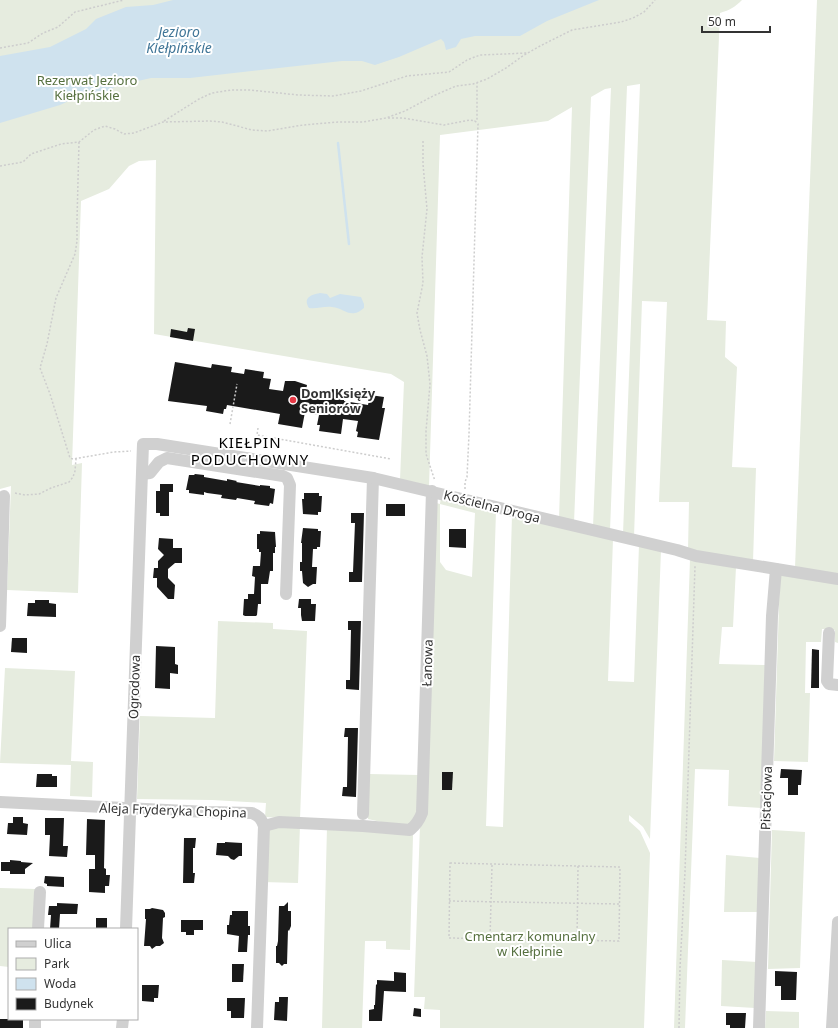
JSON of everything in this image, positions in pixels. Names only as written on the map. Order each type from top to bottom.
[{"type":"street","name":"Kościelna Droga","points":[[143,448],[157,444],[373,478],[677,550],[696,556],[838,579]]},
{"type":"street","name":"Ogrodowa","points":[[126,928],[143,448]]},
{"type":"street","points":[[142,474],[150,473],[159,462],[167,458],[287,478],[290,485],[286,594]]},
{"type":"street","points":[[363,814],[373,478]]},
{"type":"street","name":"Łanowa","points":[[410,830],[416,825],[422,813],[435,492]]},
{"type":"street","points":[[0,626],[4,496]]},
{"type":"street","name":"Pistacjowa","points":[[759,1028],[772,616],[776,569]]},
{"type":"street","points":[[829,632],[833,647],[827,681],[829,684],[838,685]]},
{"type":"street","name":"Aleja Fryderyka Chopina","points":[[0,802],[130,809],[252,813],[258,815],[262,819],[264,826],[279,822],[410,830]]},
{"type":"street","points":[[257,1028],[264,826]]},
{"type":"street","points":[[38,928],[40,892]]},
{"type":"street","points":[[832,1028],[838,922]]},
{"type":"path","points":[[0,48],[28,43],[43,33],[58,27],[75,12],[124,0]]},
{"type":"path","points":[[386,118],[405,111],[456,86],[477,83],[506,68],[528,53],[572,30],[621,22],[633,18],[644,12],[655,0]]},
{"type":"path","points":[[0,166],[23,162],[31,154],[61,144],[79,142],[94,130],[106,126],[124,134],[134,133],[163,122],[199,100],[212,94],[231,90],[250,90],[298,95],[333,96],[361,91],[407,76],[449,72],[467,60],[480,55],[528,53]]},
{"type":"path","points":[[475,121],[478,119],[477,83]]},
{"type":"path","points":[[163,122],[222,122],[252,130],[267,131],[303,124],[363,122],[386,118],[403,118],[444,125],[470,120],[475,121]]},
{"type":"path","points":[[464,499],[465,482],[467,477],[478,124],[475,121]]},
{"type":"path","points":[[423,141],[423,170],[428,209],[422,257],[423,283],[417,313],[427,356],[430,384],[426,431],[426,454],[432,470],[435,492]]},
{"type":"path","points":[[79,142],[77,241],[75,254],[56,298],[47,344],[40,368],[50,394],[68,455],[71,459],[143,448]]},
{"type":"path","points":[[230,424],[237,384]]},
{"type":"path","points":[[258,428],[257,435],[390,459]]},
{"type":"path","points":[[4,496],[13,492],[25,495],[39,494],[69,482],[75,471],[76,459]]},
{"type":"path","points":[[679,1028],[696,556]]},
{"type":"path","points":[[450,864],[492,864],[620,867],[619,941],[449,938],[450,864]]},
{"type":"path","points":[[490,939],[492,864]]},
{"type":"path","points":[[577,940],[578,866]]},
{"type":"path","points":[[450,901],[620,904]]},
{"type":"green space","name":"Rezerwat Jezioro Kiełpińskie","points":[[0,0],[742,0],[727,11],[720,13],[707,320],[726,321],[725,357],[737,367],[732,467],[756,468],[753,562],[688,550],[689,502],[659,502],[667,302],[642,301],[634,537],[623,534],[640,84],[627,86],[610,531],[593,527],[611,88],[605,89],[591,97],[574,523],[559,519],[572,107],[548,121],[440,135],[429,487],[400,480],[404,382],[391,374],[154,334],[156,160],[139,161],[129,166],[109,189],[81,201],[72,465],[82,463],[78,593],[7,590],[11,486],[0,489]]},
{"type":"green space","points":[[817,0],[838,0],[838,575],[795,568]]},
{"type":"green space","name":"Cmentarz komunalny w Kiełpinie","points":[[441,497],[496,511],[486,826],[503,827],[512,515],[613,539],[608,681],[634,682],[639,545],[661,550],[650,839],[643,827],[629,815],[629,821],[640,831],[650,853],[644,1028],[440,1028],[440,1010],[424,1009],[425,997],[414,997],[420,825],[436,503],[440,504]],"holes":[[[440,504],[475,513],[472,577],[446,570],[440,562]]]},
{"type":"green space","points":[[690,559],[736,567],[733,627],[722,627],[719,664],[765,665],[762,808],[728,806],[729,770],[695,769],[685,1028],[674,1028]]},
{"type":"green space","points":[[780,574],[828,581],[838,585],[838,643],[835,642],[835,630],[822,629],[821,642],[806,642],[805,693],[810,693],[808,762],[774,761]]},
{"type":"green space","points":[[218,621],[273,623],[273,629],[307,631],[300,819],[265,817],[266,803],[212,800],[137,799],[140,716],[215,718]]},
{"type":"green space","points":[[5,668],[75,671],[71,761],[93,762],[92,797],[70,796],[71,765],[0,763]]},
{"type":"green space","points":[[369,774],[419,775],[418,817],[411,825],[390,824],[368,819]]},
{"type":"green space","points":[[300,825],[298,883],[263,882],[265,833],[273,826]]},
{"type":"green space","points":[[327,827],[399,832],[413,835],[410,950],[386,949],[386,941],[365,941],[362,1028],[322,1028]]},
{"type":"green space","points":[[772,830],[805,832],[800,968],[768,969]]},
{"type":"green space","points":[[726,855],[760,858],[759,912],[724,912]]},
{"type":"green space","points":[[0,888],[36,889],[34,928],[8,928],[8,967],[0,966]]},
{"type":"green space","points":[[722,960],[757,962],[755,1008],[721,1006]]},
{"type":"green space","points":[[766,1011],[799,1012],[799,1028],[765,1028]]},
{"type":"water","name":"Jezioro Kiełpińskie","points":[[173,0],[599,0],[547,21],[520,36],[475,36],[461,39],[456,47],[446,50],[444,42],[441,39],[399,57],[375,65],[362,61],[342,61],[190,78],[151,78],[116,86],[104,94],[73,99],[60,105],[0,123],[0,56],[50,47],[86,29],[96,19],[126,7],[153,5]]},
{"type":"water","points":[[320,293],[327,294],[330,298],[340,294],[361,297],[364,308],[355,313],[351,313],[332,307],[309,308],[307,305],[307,299]]},
{"type":"building","points":[[188,328],[195,329],[193,341],[170,337],[171,329],[187,332]]},
{"type":"building","points":[[175,362],[211,368],[212,364],[232,367],[231,372],[244,374],[245,369],[264,372],[263,378],[271,379],[269,389],[283,391],[285,381],[295,381],[307,385],[305,395],[330,399],[332,389],[345,391],[344,401],[368,405],[370,395],[384,397],[382,408],[385,408],[379,440],[357,437],[358,432],[356,431],[358,421],[343,419],[341,434],[319,431],[320,425],[317,425],[319,415],[305,412],[302,428],[278,424],[280,414],[227,405],[223,414],[206,411],[207,406],[168,401]]},
{"type":"building","points":[[195,474],[227,481],[227,479],[260,486],[270,486],[270,488],[275,489],[273,504],[270,503],[269,506],[254,504],[255,501],[237,498],[236,500],[221,498],[222,495],[204,492],[204,495],[189,493],[189,490],[186,490],[189,475]]},
{"type":"building","points":[[160,484],[173,484],[173,492],[169,492],[169,516],[160,516],[160,513],[156,513],[156,491],[160,491]]},
{"type":"building","points":[[304,493],[319,493],[319,496],[322,496],[321,512],[318,512],[318,515],[303,514],[302,499],[304,499]]},
{"type":"building","points":[[386,504],[405,504],[405,516],[386,516]]},
{"type":"building","points":[[351,513],[364,513],[362,582],[349,582],[349,572],[353,572],[355,523],[351,523]]},
{"type":"building","points":[[303,528],[318,529],[318,531],[321,531],[320,547],[313,549],[312,567],[317,567],[316,584],[308,587],[303,583],[302,571],[300,571],[300,562],[302,562],[301,543]]},
{"type":"building","points":[[449,529],[466,529],[466,548],[449,547]]},
{"type":"building","points":[[260,531],[275,532],[276,547],[275,553],[273,553],[273,571],[270,571],[268,584],[261,584],[261,604],[258,604],[257,615],[245,616],[243,615],[244,599],[248,599],[248,594],[254,594],[255,577],[252,576],[253,566],[260,566],[261,552],[257,549],[257,534],[260,534]]},
{"type":"building","points":[[159,538],[173,539],[173,548],[182,548],[182,563],[175,563],[168,569],[168,578],[175,585],[174,599],[168,599],[157,587],[157,578],[153,578],[154,568],[158,568],[158,561],[164,555],[158,549]]},
{"type":"building","points":[[299,599],[311,599],[311,604],[316,604],[315,621],[302,621],[301,608],[298,608]]},
{"type":"building","points":[[35,600],[49,600],[49,603],[56,604],[56,617],[27,616],[28,603],[35,603]]},
{"type":"building","points":[[348,621],[361,621],[359,690],[346,689],[346,680],[350,680],[351,630],[348,630]]},
{"type":"building","points":[[12,638],[27,638],[27,653],[11,652]]},
{"type":"building","points":[[156,646],[175,647],[175,664],[178,665],[178,674],[170,673],[170,689],[155,688]]},
{"type":"building","points":[[812,649],[819,650],[819,688],[811,688]]},
{"type":"building","points":[[345,728],[358,728],[356,797],[342,796],[343,787],[347,787],[348,737],[344,737]]},
{"type":"building","points":[[781,769],[802,770],[801,785],[798,785],[798,795],[788,795],[788,778],[780,778]]},
{"type":"building","points":[[442,772],[453,772],[452,790],[442,790]]},
{"type":"building","points":[[37,774],[52,774],[52,776],[57,776],[57,787],[36,787]]},
{"type":"building","points":[[13,817],[23,817],[23,823],[28,824],[27,835],[7,834],[8,823],[13,823]]},
{"type":"building","points":[[45,818],[64,818],[63,846],[68,846],[67,857],[49,856],[50,835],[45,835]]},
{"type":"building","points":[[87,819],[105,820],[104,868],[106,869],[106,875],[110,875],[109,886],[105,886],[105,893],[89,892],[89,869],[95,869],[95,855],[86,855]]},
{"type":"building","points":[[184,838],[196,838],[195,848],[193,848],[193,873],[195,873],[194,883],[183,883]]},
{"type":"building","points":[[217,843],[242,843],[242,856],[239,856],[234,860],[228,856],[216,855]]},
{"type":"building","points":[[10,860],[33,863],[25,869],[25,874],[10,874],[10,871],[1,871],[1,862],[10,862]]},
{"type":"building","points":[[45,876],[64,877],[64,887],[47,886],[47,884],[44,883]]},
{"type":"building","points":[[288,902],[288,911],[291,911],[291,926],[289,931],[288,930],[287,964],[282,966],[279,963],[276,963],[279,906],[284,906]]},
{"type":"building","points":[[57,903],[78,904],[77,914],[60,914],[59,928],[50,928],[51,915],[48,915],[49,906],[57,906]]},
{"type":"building","points":[[152,908],[163,910],[165,917],[163,918],[162,938],[164,943],[152,949],[150,946],[144,946],[146,919],[145,909]]},
{"type":"building","points":[[232,911],[248,911],[248,926],[250,926],[250,935],[248,935],[247,952],[238,952],[239,936],[227,934],[227,925],[229,925]]},
{"type":"building","points":[[96,918],[107,918],[107,928],[96,928]]},
{"type":"building","points":[[181,920],[203,920],[203,930],[194,930],[194,935],[186,935],[186,932],[181,932]]},
{"type":"building","points":[[232,964],[244,964],[243,982],[232,982]]},
{"type":"building","points":[[775,971],[797,972],[796,1000],[781,1000],[781,986],[775,986]]},
{"type":"building","points":[[394,972],[406,973],[406,992],[384,991],[382,1021],[369,1021],[369,1010],[374,1009],[375,1005],[377,980],[394,981]]},
{"type":"building","points":[[142,985],[159,985],[158,998],[154,998],[154,1002],[142,1001]]},
{"type":"building","points":[[279,997],[288,997],[287,1021],[274,1020],[275,1002],[279,1002]]},
{"type":"building","points":[[227,998],[245,998],[244,1018],[231,1018],[231,1011],[227,1011]]},
{"type":"building","points":[[414,1008],[421,1009],[421,1017],[413,1016]]},
{"type":"building","points":[[726,1013],[746,1013],[745,1028],[730,1028],[730,1025],[726,1025]]},
{"type":"building","points":[[0,1019],[23,1020],[23,1028],[0,1028]]},
{"type":"waterway","points":[[338,143],[349,244]]},
{"type":"place","name":"Dom Księży Seniorów","points":[[293,400]]},
{"type":"district","name":"KIEŁPIN PODUCHOWNY","points":[[250,450]]}]
